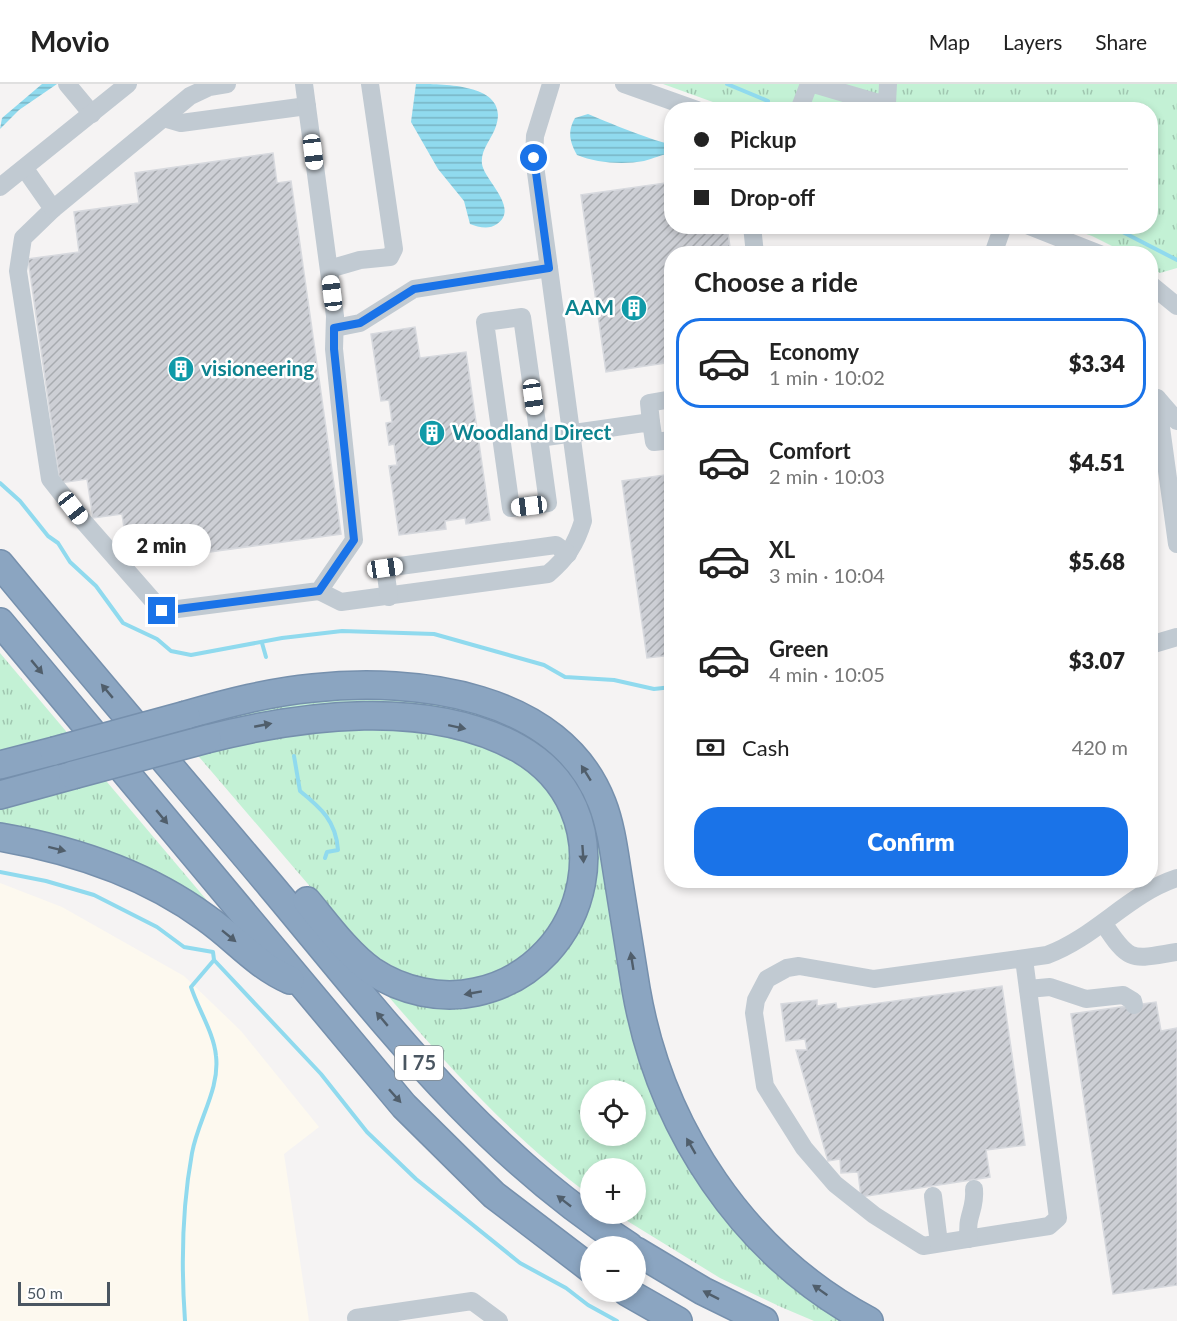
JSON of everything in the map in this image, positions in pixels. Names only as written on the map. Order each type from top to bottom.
[{"type":"highway","name":"I 75","points":[[0,564],[453,1101],[545,1186],[615,1236]]},
{"type":"highway","name":"I 75","points":[[0,622],[384,1083],[450,1154],[494,1195],[580,1261]]},
{"type":"highway","points":[[0,765],[257,696],[314,688],[396,687],[447,694],[496,706],[531,721],[561,742],[573,754],[593,784],[608,819],[641,1014],[656,1068],[676,1120],[705,1171],[757,1235],[817,1288],[869,1321]]},
{"type":"highway","points":[[0,795],[207,739],[289,721],[358,715],[427,721],[485,734],[532,757],[561,787],[575,813],[584,862],[575,909],[561,938],[549,952],[521,976],[505,984],[468,994],[451,995],[402,986],[372,970],[352,954],[284,874],[239,849]]},
{"type":"highway","points":[[0,837],[87,857],[162,890],[206,917],[266,969],[304,987]]},
{"type":"highway","points":[[646,1257],[703,1291],[764,1321]]},
{"type":"highway","points":[[645,1302],[678,1321]]},
{"type":"street","points":[[67,84],[92,114]]},
{"type":"street","points":[[0,187],[128,84]]},
{"type":"street","points":[[227,84],[209,87],[190,96],[53,208],[23,237],[18,272],[50,479],[84,522],[162,611],[319,591],[341,602],[389,597],[548,574],[568,554],[576,543],[583,521],[534,158],[535,136],[551,84]]},
{"type":"street","points":[[304,84],[329,269],[334,349],[354,540],[319,591]]},
{"type":"street","points":[[329,269],[360,260],[390,256],[393,249],[370,84]]},
{"type":"street","points":[[624,84],[675,102]]},
{"type":"street","points":[[802,102],[809,84]]},
{"type":"street","points":[[814,84],[883,102]]},
{"type":"street","points":[[887,102],[888,84]]},
{"type":"street","points":[[164,118],[181,123],[307,105]]},
{"type":"street","points":[[25,169],[53,208]]},
{"type":"street","points":[[1049,234],[1080,246]]},
{"type":"street","points":[[334,328],[360,323],[414,289],[549,268]]},
{"type":"street","points":[[1158,291],[1177,306]]},
{"type":"street","points":[[522,317],[538,438],[548,503],[511,508],[485,322],[522,317]]},
{"type":"street","points":[[1158,399],[1177,421]]},
{"type":"street","points":[[664,400],[649,403],[654,442],[664,441]]},
{"type":"street","points":[[1158,417],[1176,522],[1177,544]]},
{"type":"street","points":[[538,438],[651,422]]},
{"type":"street","points":[[389,597],[385,568],[556,545],[568,554]]},
{"type":"street","points":[[1158,643],[1177,637]]},
{"type":"street","points":[[1158,885],[1177,878]]},
{"type":"street","points":[[1024,959],[1058,1218],[1049,1226],[923,1246],[874,1215],[835,1184],[804,1148],[765,1086],[754,1013],[756,1000],[767,979],[788,968],[799,966],[874,979],[1024,959],[1068,947],[1104,924],[1152,888]]},
{"type":"street","points":[[1104,924],[1122,951],[1137,958],[1177,952]]},
{"type":"street","points":[[1028,989],[1050,987],[1086,999],[1123,994],[1133,1001],[1134,1005]]},
{"type":"street","points":[[969,1239],[966,1224],[975,1203],[974,1189]]},
{"type":"street","points":[[933,1196],[939,1243]]},
{"type":"street","points":[[357,1321],[356,1318],[472,1301],[499,1321]]},
{"type":"shaded area","points":[[0,883],[62,907],[184,976],[241,1031],[319,1127],[284,1154],[309,1321],[0,1321]]},
{"type":"green space","points":[[663,84],[1177,84],[1177,268],[1158,272],[1158,246],[1112,246],[1086,234],[1158,234],[1158,102],[713,102]]},
{"type":"green space","points":[[0,653],[70,736],[0,755]]},
{"type":"green space","points":[[411,696],[520,723],[590,793],[674,1131],[853,1321],[814,1321],[781,1307],[720,1278],[632,1224],[646,1224],[646,1158],[580,1158],[580,1188],[533,1149],[481,1099],[383,990],[400,994],[548,966],[586,818],[468,720],[181,738],[172,726],[269,703]]},
{"type":"green space","points":[[406,727],[465,738],[495,747],[546,788],[569,837],[569,886],[548,931],[513,964],[466,981],[412,975],[355,939],[194,751],[266,734]]},
{"type":"green space","points":[[102,776],[215,910],[0,829],[0,803]]},
{"type":"water","points":[[42,84],[57,84],[19,110],[0,129],[2,118]]},
{"type":"water","points":[[416,84],[472,89],[484,94],[493,102],[498,112],[496,126],[484,149],[482,164],[505,210],[503,217],[494,226],[484,227],[470,224],[464,201],[438,169],[411,122]]},
{"type":"water","points":[[588,114],[664,142],[664,154],[644,161],[627,163],[584,158],[577,155],[571,141],[570,132],[575,118]]},
{"type":"building","name":"visioneering","points":[[273,153],[277,183],[291,181],[341,534],[129,563],[122,514],[93,518],[87,479],[60,483],[28,259],[79,252],[74,212],[139,203],[135,173]]},
{"type":"building","name":"AAM","points":[[664,183],[664,234],[728,234],[730,246],[664,246],[664,363],[606,372],[581,195]]},
{"type":"building","name":"Woodland Direct","points":[[415,327],[420,358],[466,352],[490,520],[466,524],[465,518],[445,521],[446,529],[399,535],[389,466],[397,465],[394,444],[389,445],[386,423],[392,422],[389,400],[381,401],[371,334]]},
{"type":"building","points":[[664,475],[664,656],[647,658],[622,481]]},
{"type":"building","points":[[1002,986],[1025,1145],[986,1150],[990,1177],[861,1197],[858,1172],[841,1173],[840,1159],[828,1161],[796,1050],[807,1050],[805,1039],[786,1041],[781,1004],[817,1000],[817,1006],[836,1003],[837,1009]]},
{"type":"building","points":[[1156,1002],[1161,1031],[1177,1028],[1177,1285],[1113,1294],[1071,1014]]},
{"type":"waterway","points":[[727,84],[768,101]]},
{"type":"waterway","points":[[1127,234],[1150,246]]},
{"type":"waterway","points":[[1158,250],[1177,260]]},
{"type":"waterway","points":[[0,483],[20,501],[48,536],[58,543],[70,562],[96,586],[123,623],[157,639],[171,651],[191,655],[282,638],[342,631],[434,634],[544,665],[565,677],[614,680],[654,689],[664,688]]},
{"type":"waterway","points":[[262,643],[266,657]]},
{"type":"waterway","points":[[294,756],[300,791],[321,809],[331,823],[337,840],[338,850],[327,852],[325,858]]},
{"type":"waterway","points":[[0,872],[46,881],[94,895],[157,927],[184,947],[213,952],[214,960],[321,1074],[367,1132],[416,1179],[520,1263],[566,1288],[588,1305],[617,1321]]},
{"type":"waterway","points":[[185,1321],[183,1237],[186,1195],[192,1153],[212,1092],[216,1068],[215,1047],[191,987],[214,960]]},
{"type":"place","name":"AAM","points":[[634,308]]},
{"type":"place","name":"visioneering","points":[[181,369]]},
{"type":"place","name":"Woodland Direct","points":[[432,433]]},
{"type":"route","points":[[162,611],[319,591],[354,540],[334,349],[334,328],[360,323],[414,289],[549,268],[534,158]]}]
